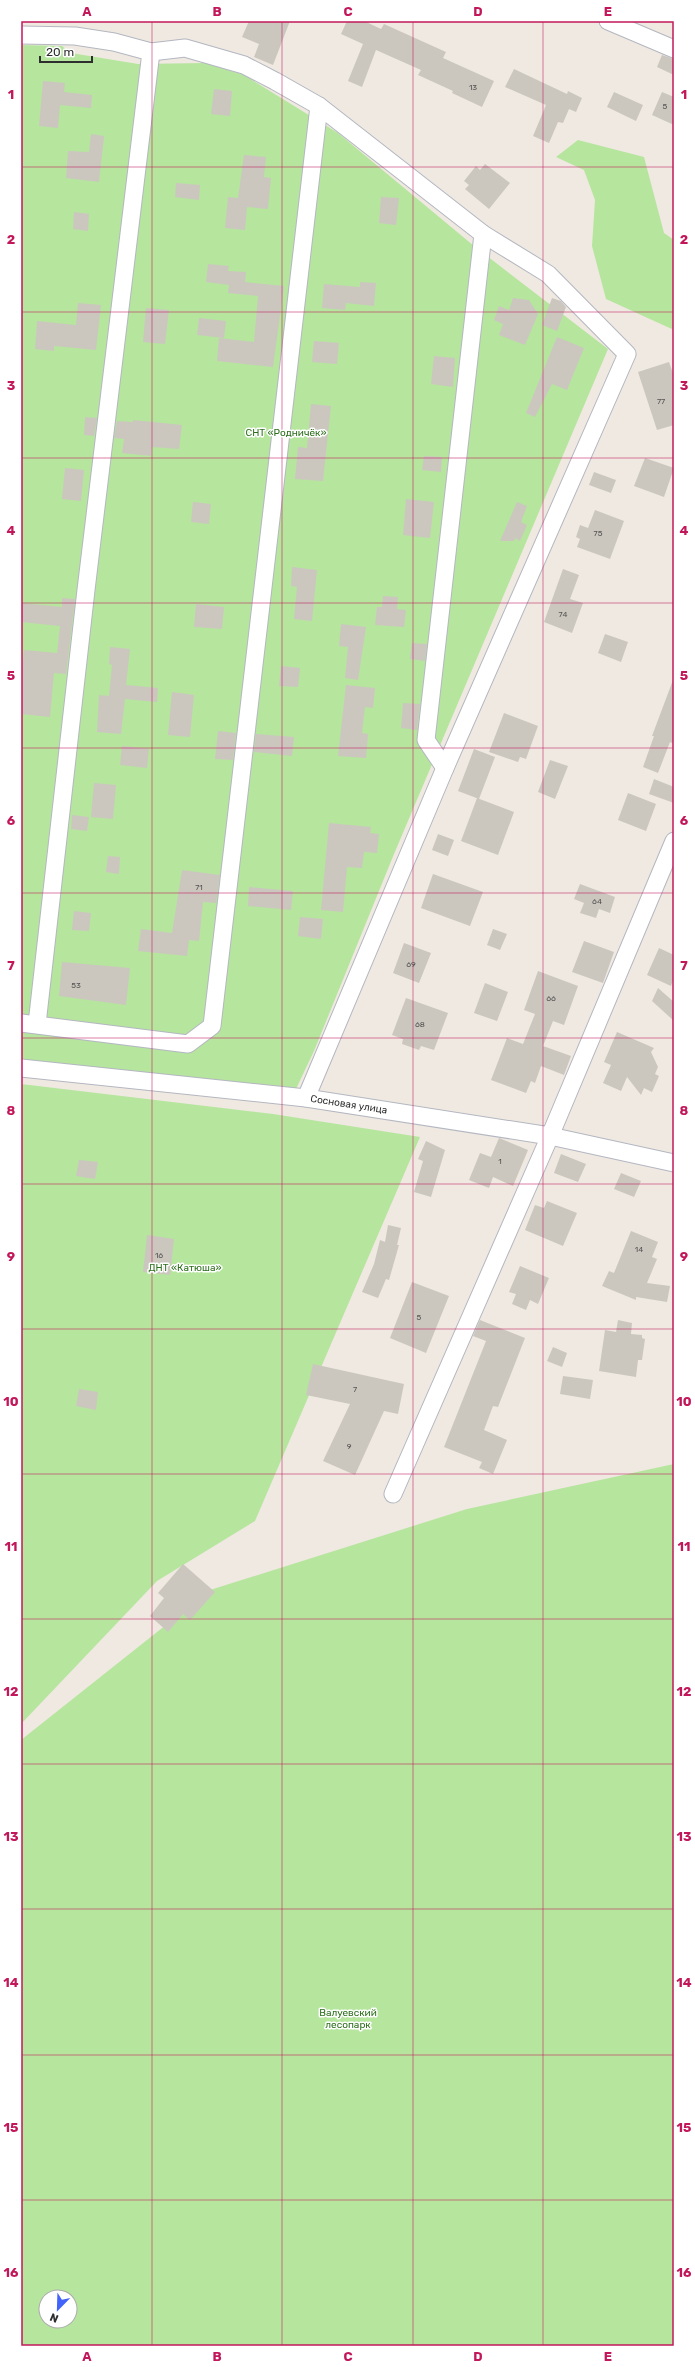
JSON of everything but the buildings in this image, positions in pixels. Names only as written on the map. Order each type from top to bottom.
[{"type":"street","points":[[608,21],[674,50]]},
{"type":"street","points":[[21,35],[75,36],[114,42],[151,52],[186,48],[244,64],[319,106],[483,234],[548,274],[627,354],[445,768],[306,1098]]},
{"type":"street","points":[[151,52],[86,590],[29,1024],[188,1044],[212,1026],[319,106]]},
{"type":"street","points":[[445,768],[426,740],[483,234]]},
{"type":"street","points":[[393,1494],[550,1136],[674,841]]},
{"type":"street","name":"Сосновая улица","points":[[21,1068],[306,1098],[550,1136],[674,1163]]},
{"type":"green space","name":"СНТ «Родничёк»","points":[[21,45],[62,46],[71,53],[138,64],[205,63],[244,75],[338,133],[474,246],[608,349],[394,854],[314,1051],[295,1091],[21,1060]]},
{"type":"green space","points":[[578,140],[644,157],[664,233],[674,240],[674,330],[606,299],[592,246],[595,200],[584,170],[556,157]]},
{"type":"green space","name":"ДНТ «Катюша»","points":[[21,1084],[273,1114],[420,1137],[255,1521],[157,1581],[21,1724]]},
{"type":"green space","name":"Валуевский лесопарк","points":[[674,1464],[674,2346],[21,2346],[21,1740],[210,1590],[467,1509]]}]
